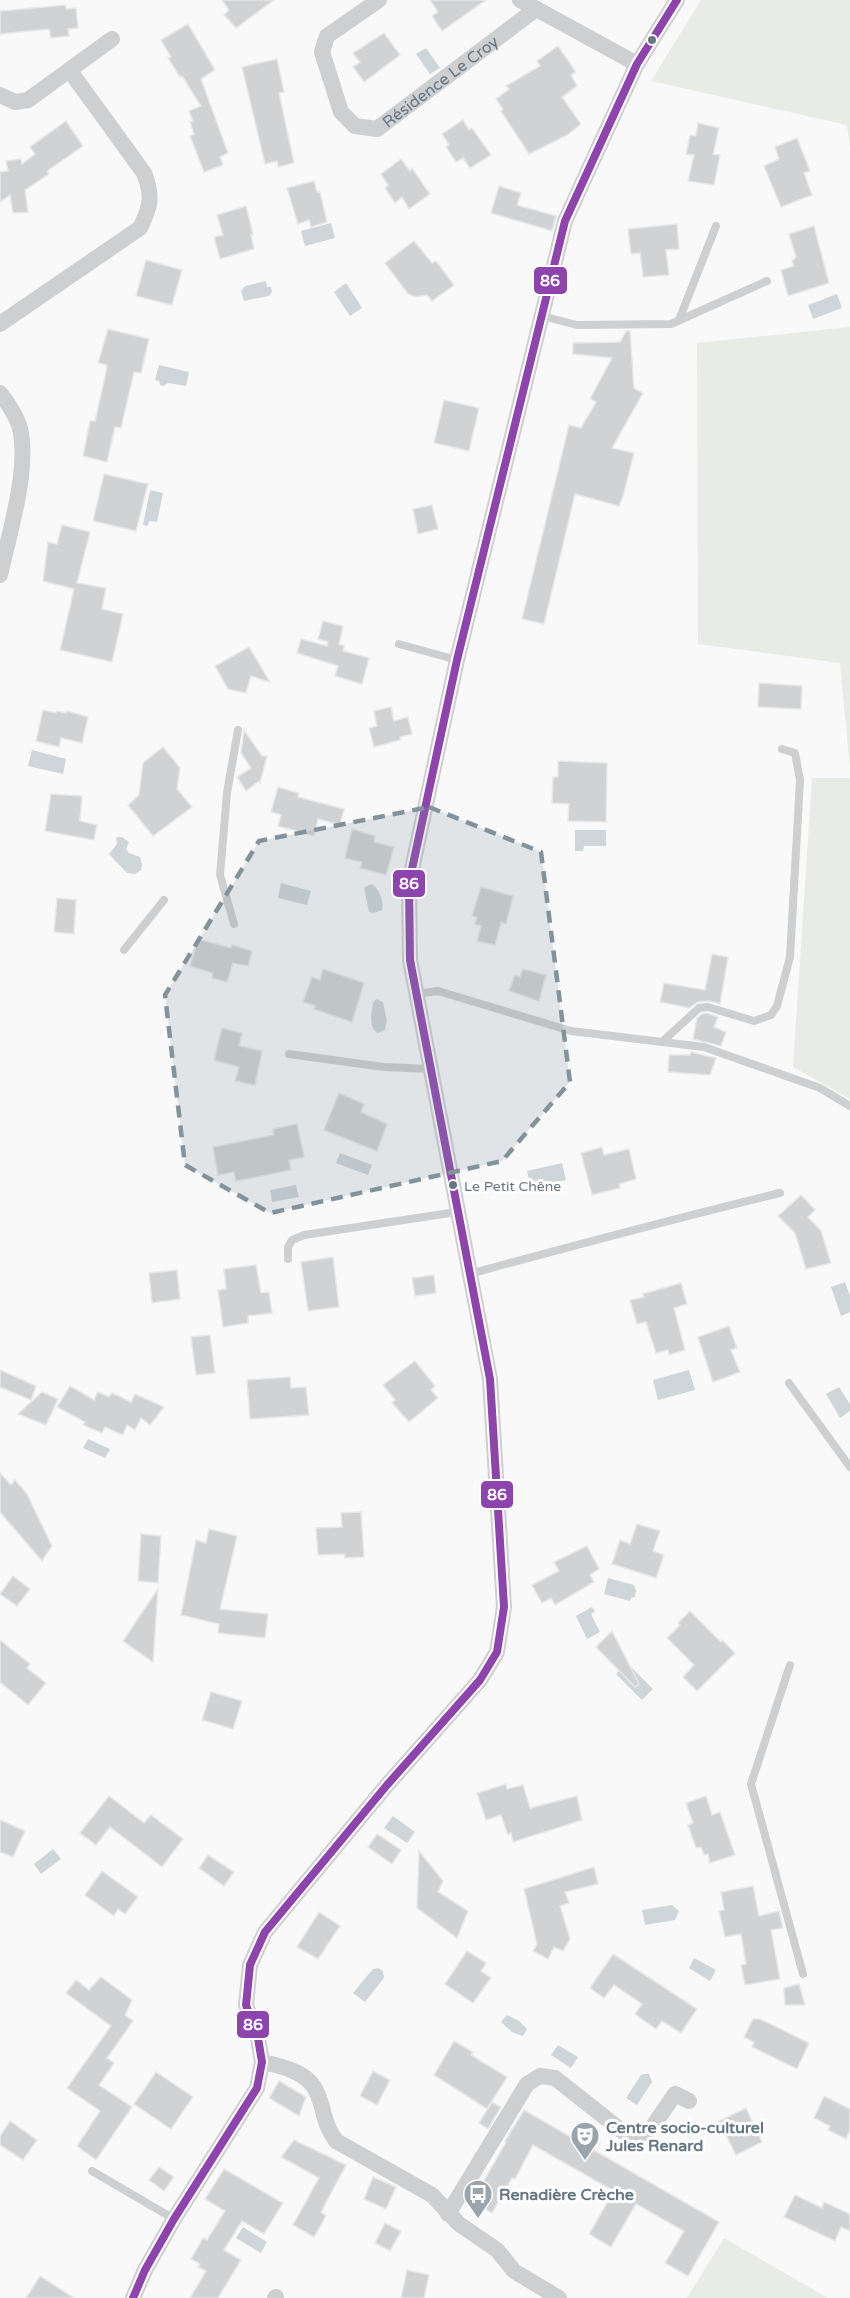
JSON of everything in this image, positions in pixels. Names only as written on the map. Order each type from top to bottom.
[{"type":"street","name":"Résidence Le Croy","points":[[378,0],[327,36],[322,52],[341,112],[356,126],[377,129],[537,9]]},
{"type":"street","points":[[520,0],[637,64]]},
{"type":"street","points":[[133,2298],[145,2270],[174,2219],[257,2088],[262,2062],[258,2038],[246,2006],[250,1965],[265,1932],[387,1785],[480,1680],[496,1652],[504,1607],[490,1379],[410,960],[409,883],[457,660],[565,221],[637,64],[677,0]]},
{"type":"street","points":[[0,95],[15,102],[28,100],[112,39]]},
{"type":"street","points":[[0,324],[140,228],[150,209],[150,188],[144,173],[70,71]]},
{"type":"street","points":[[0,393],[18,424],[24,450],[18,493],[0,575]]},
{"type":"street","points":[[262,2062],[282,2066],[307,2078],[317,2092],[326,2127],[336,2141],[432,2195],[459,2224],[497,2250],[514,2271],[558,2298]]},
{"type":"street","points":[[448,2214],[527,2084],[540,2076],[555,2078],[622,2131],[638,2136],[651,2129],[675,2094],[689,2101]]},
{"type":"lane","points":[[679,320],[716,226]]},
{"type":"lane","points":[[542,316],[577,325],[671,324],[767,281]]},
{"type":"lane","points":[[399,644],[457,660]]},
{"type":"lane","points":[[234,924],[220,875],[227,793],[238,730]]},
{"type":"lane","points":[[662,1042],[699,1008],[708,1007],[754,1021],[771,1015],[777,1006],[790,957],[800,780],[795,753],[782,749]]},
{"type":"lane","points":[[124,950],[164,900]]},
{"type":"lane","points":[[417,994],[438,991],[571,1031],[704,1047],[820,1088],[850,1106]]},
{"type":"lane","points":[[290,1054],[384,1067],[430,1069]]},
{"type":"lane","points":[[469,1274],[780,1193]]},
{"type":"lane","points":[[288,1259],[288,1247],[292,1239],[303,1235],[457,1212]]},
{"type":"lane","points":[[789,1383],[850,1467]]},
{"type":"lane","points":[[790,1665],[751,1784],[803,1974]]},
{"type":"lane","points":[[92,2171],[174,2219]]},
{"type":"highlighted area","points":[[429,807],[541,852],[570,1082],[502,1161],[270,1213],[185,1165],[165,995],[259,841]]},
{"type":"shaded area","points":[[701,0],[850,0],[850,147],[847,125],[651,81]]},
{"type":"shaded area","points":[[426,48],[440,68],[430,74],[416,54]]},
{"type":"shaded area","points":[[331,223],[335,238],[305,246],[301,231]]},
{"type":"shaded area","points":[[266,281],[267,287],[271,287],[272,292],[269,296],[244,301],[241,291],[245,286]]},
{"type":"shaded area","points":[[346,283],[362,308],[350,316],[334,292]]},
{"type":"shaded area","points":[[837,294],[842,308],[813,319],[808,305]]},
{"type":"shaded area","points":[[850,327],[850,769],[840,663],[698,644],[697,343]]},
{"type":"shaded area","points":[[159,365],[189,372],[186,386],[168,383],[160,385],[159,381],[155,380]]},
{"type":"shaded area","points":[[150,490],[163,493],[157,522],[149,521],[148,526],[143,525]]},
{"type":"shaded area","points":[[32,750],[66,759],[63,774],[28,766]]},
{"type":"shaded area","points":[[812,778],[850,778],[850,1099],[793,1067]]},
{"type":"shaded area","points":[[575,830],[606,830],[606,846],[584,846],[583,851],[575,851]]},
{"type":"shaded area","points":[[116,837],[122,837],[129,842],[126,849],[129,853],[140,857],[141,870],[135,874],[127,873],[109,854],[117,844]]},
{"type":"shaded area","points":[[281,883],[311,891],[307,905],[278,898]]},
{"type":"shaded area","points":[[371,884],[379,891],[382,903],[382,910],[374,913],[369,912],[364,888]]},
{"type":"shaded area","points":[[376,999],[383,1002],[387,1021],[385,1030],[378,1033],[372,1027],[371,1020],[373,1003]]},
{"type":"shaded area","points":[[340,1153],[372,1165],[368,1175],[336,1163]]},
{"type":"shaded area","points":[[562,1163],[566,1180],[531,1188],[527,1171]]},
{"type":"shaded area","points":[[296,1185],[299,1197],[272,1202],[270,1190]]},
{"type":"shaded area","points":[[845,1282],[850,1296],[850,1312],[841,1316],[831,1287]]},
{"type":"shaded area","points":[[689,1370],[695,1390],[658,1400],[653,1380]]},
{"type":"shaded area","points":[[839,1387],[850,1404],[850,1411],[840,1418],[826,1394]]},
{"type":"shaded area","points":[[88,1439],[110,1449],[105,1458],[83,1448]]},
{"type":"shaded area","points":[[608,1578],[634,1585],[635,1597],[630,1601],[604,1594]]},
{"type":"shaded area","points":[[592,1607],[595,1611],[591,1614],[600,1632],[587,1639],[576,1616]]},
{"type":"shaded area","points":[[627,1663],[653,1689],[642,1700],[616,1674]]},
{"type":"shaded area","points":[[393,1816],[415,1832],[407,1843],[384,1828]]},
{"type":"shaded area","points":[[53,1849],[61,1859],[41,1874],[34,1864]]},
{"type":"shaded area","points":[[672,1905],[679,1911],[675,1920],[645,1925],[642,1910]]},
{"type":"shaded area","points":[[694,1958],[716,1970],[710,1981],[689,1968]]},
{"type":"shaded area","points":[[378,1968],[383,1971],[384,1978],[365,2002],[353,1993],[373,1969]]},
{"type":"shaded area","points":[[507,2015],[519,2021],[527,2029],[523,2036],[512,2032],[501,2022]]},
{"type":"shaded area","points":[[558,2045],[578,2057],[571,2068],[551,2055]]},
{"type":"shaded area","points":[[644,2074],[649,2074],[652,2082],[637,2105],[626,2098]]},
{"type":"shaded area","points":[[243,2227],[267,2242],[261,2253],[236,2238]]},
{"type":"shaded area","points":[[724,2238],[828,2298],[687,2298]]},
{"type":"building","points":[[222,0],[274,0],[236,28],[224,15],[229,10]]},
{"type":"building","points":[[430,0],[486,0],[442,31],[432,16],[438,12]]},
{"type":"building","points":[[66,5],[66,9],[76,8],[78,28],[68,29],[69,36],[51,38],[49,29],[0,34],[0,11]]},
{"type":"building","points":[[188,24],[215,70],[201,79],[228,153],[220,157],[223,165],[204,172],[190,136],[194,134],[189,111],[201,106],[168,58],[171,57],[161,40]]},
{"type":"building","points":[[384,33],[400,55],[364,82],[353,67],[360,62],[353,53]]},
{"type":"building","points":[[558,46],[576,72],[571,75],[577,86],[562,97],[581,124],[567,135],[529,154],[501,111],[503,109],[496,99],[509,89],[506,86],[540,66],[537,61]]},
{"type":"building","points":[[277,59],[284,92],[279,93],[294,163],[278,167],[277,161],[265,164],[242,67]]},
{"type":"building","points":[[463,120],[469,130],[472,128],[491,155],[470,168],[463,158],[456,162],[446,147],[449,145],[442,134]]},
{"type":"building","points":[[66,121],[83,146],[47,171],[49,174],[25,190],[28,212],[13,213],[10,195],[0,202],[0,172],[8,171],[6,161],[21,159],[22,164],[35,154],[30,147]]},
{"type":"building","points":[[698,123],[719,128],[713,154],[720,155],[714,185],[688,181],[694,155],[686,154],[690,135],[696,136]]},
{"type":"building","points":[[797,138],[810,171],[804,173],[812,195],[781,207],[764,166],[779,159],[775,147]]},
{"type":"building","points":[[401,159],[410,171],[412,168],[430,194],[409,209],[402,197],[395,203],[385,188],[388,185],[381,174]]},
{"type":"building","points":[[314,181],[317,192],[320,192],[327,222],[311,227],[309,220],[298,224],[287,188]]},
{"type":"building","points":[[499,186],[521,193],[517,205],[556,216],[552,231],[491,213]]},
{"type":"building","points":[[246,206],[254,249],[220,259],[214,237],[223,235],[217,215]]},
{"type":"building","points":[[677,224],[679,249],[666,250],[669,275],[643,277],[640,253],[631,254],[628,229]]},
{"type":"building","points":[[814,226],[829,283],[788,296],[781,270],[794,266],[792,261],[796,257],[789,234]]},
{"type":"building","points":[[414,241],[432,263],[436,261],[454,285],[432,301],[427,295],[415,297],[408,294],[385,263]]},
{"type":"building","points":[[146,260],[182,270],[172,305],[136,296]]},
{"type":"building","points":[[108,329],[149,339],[141,373],[134,372],[121,428],[115,427],[107,462],[83,456],[90,421],[95,421],[105,377],[107,365],[98,363]]},
{"type":"building","points":[[626,331],[630,331],[634,388],[643,393],[612,448],[634,453],[623,496],[619,506],[575,494],[544,624],[522,619],[569,425],[581,428],[596,402],[590,399],[612,358],[573,354],[573,343],[620,342]]},
{"type":"building","points":[[444,400],[479,408],[469,451],[434,443]]},
{"type":"building","points":[[104,474],[148,484],[136,531],[93,521]]},
{"type":"building","points":[[432,505],[438,529],[418,534],[413,509]]},
{"type":"building","points":[[62,525],[90,532],[77,583],[106,588],[102,609],[123,614],[112,662],[60,650],[74,589],[43,581],[48,542],[57,544]]},
{"type":"building","points":[[323,621],[343,626],[339,644],[344,646],[343,651],[369,658],[362,684],[335,676],[338,666],[297,653],[301,639],[327,646],[328,642],[318,639]]},
{"type":"building","points":[[249,647],[270,682],[251,676],[246,693],[228,689],[215,666]]},
{"type":"building","points":[[759,683],[802,686],[801,709],[758,707]]},
{"type":"building","points":[[391,707],[394,721],[408,717],[412,734],[374,747],[369,728],[377,726],[374,711]]},
{"type":"building","points":[[43,710],[56,713],[57,711],[67,713],[67,711],[88,717],[82,743],[61,738],[59,747],[36,741]]},
{"type":"building","points":[[244,730],[262,756],[267,756],[260,783],[259,781],[246,791],[237,777],[251,768],[241,753]]},
{"type":"building","points":[[163,747],[180,768],[177,789],[192,807],[153,836],[128,805],[139,795],[143,763]]},
{"type":"building","points":[[558,761],[607,763],[606,822],[568,821],[569,804],[552,803],[553,777],[558,777]]},
{"type":"building","points":[[278,787],[299,793],[298,797],[344,809],[340,825],[318,819],[314,836],[278,826],[281,815],[271,812]]},
{"type":"building","points":[[51,794],[82,796],[80,821],[97,825],[94,840],[45,831]]},
{"type":"building","points":[[352,829],[375,836],[374,842],[394,847],[386,875],[360,868],[362,862],[345,858]]},
{"type":"building","points":[[481,887],[513,896],[506,924],[501,922],[495,945],[477,941],[481,926],[475,924],[477,917],[472,916]]},
{"type":"building","points":[[57,898],[76,900],[74,934],[54,932]]},
{"type":"building","points":[[198,939],[252,951],[248,966],[233,963],[227,982],[212,978],[213,973],[190,966]]},
{"type":"building","points":[[712,954],[728,957],[720,1004],[709,1001],[698,1002],[689,1008],[660,1002],[664,983],[705,990]]},
{"type":"building","points":[[323,969],[364,983],[352,1022],[314,1009],[316,1006],[303,1002],[312,977],[320,980]]},
{"type":"building","points":[[523,969],[546,975],[539,1001],[509,991],[515,975],[520,977]]},
{"type":"building","points":[[707,1013],[718,1017],[714,1027],[726,1032],[721,1046],[693,1039],[697,1018]]},
{"type":"building","points":[[222,1028],[242,1033],[239,1046],[262,1051],[255,1085],[235,1081],[239,1067],[214,1060]]},
{"type":"building","points":[[691,1052],[716,1058],[710,1075],[668,1072],[669,1055],[690,1055]]},
{"type":"building","points":[[339,1093],[364,1104],[361,1112],[387,1124],[377,1151],[324,1130]]},
{"type":"building","points":[[297,1124],[304,1157],[289,1160],[291,1170],[236,1181],[234,1172],[218,1175],[213,1147],[274,1135],[273,1129]]},
{"type":"building","points":[[602,1147],[604,1155],[629,1149],[636,1179],[619,1184],[620,1188],[592,1195],[581,1153]]},
{"type":"building","points":[[801,1195],[815,1210],[808,1217],[821,1231],[831,1263],[806,1269],[795,1233],[778,1216]]},
{"type":"building","points":[[333,1257],[339,1307],[308,1311],[301,1262]]},
{"type":"building","points":[[256,1265],[261,1293],[269,1292],[272,1313],[248,1316],[248,1323],[223,1327],[218,1290],[226,1289],[224,1269]]},
{"type":"building","points":[[177,1270],[180,1299],[152,1303],[149,1273]]},
{"type":"building","points":[[434,1275],[436,1293],[415,1296],[412,1278]]},
{"type":"building","points":[[681,1283],[687,1304],[674,1308],[685,1350],[669,1355],[668,1350],[656,1353],[646,1322],[637,1324],[630,1300]]},
{"type":"building","points":[[729,1326],[737,1348],[731,1350],[740,1372],[713,1382],[698,1337]]},
{"type":"building","points":[[210,1335],[215,1373],[196,1375],[191,1337]]},
{"type":"building","points":[[415,1361],[435,1386],[431,1390],[438,1398],[409,1422],[392,1403],[395,1400],[383,1385]]},
{"type":"building","points":[[0,1370],[36,1386],[31,1400],[0,1387]]},
{"type":"building","points":[[290,1377],[291,1388],[306,1387],[309,1415],[250,1419],[247,1380]]},
{"type":"building","points":[[70,1386],[94,1400],[98,1392],[109,1397],[112,1393],[131,1402],[135,1394],[164,1407],[150,1425],[141,1418],[135,1430],[127,1425],[123,1435],[105,1427],[102,1433],[83,1425],[85,1422],[57,1407]]},
{"type":"building","points":[[42,1392],[58,1399],[46,1425],[18,1414]]},
{"type":"building","points":[[0,1473],[11,1485],[15,1480],[27,1494],[52,1546],[42,1561],[0,1512]]},
{"type":"building","points":[[361,1512],[364,1557],[345,1558],[344,1554],[318,1555],[316,1528],[342,1527],[341,1513]]},
{"type":"building","points":[[637,1524],[660,1531],[653,1551],[664,1555],[656,1578],[612,1564],[620,1540],[630,1544]]},
{"type":"building","points":[[209,1529],[237,1536],[220,1609],[268,1614],[265,1638],[218,1633],[219,1624],[181,1615],[196,1540],[206,1543]]},
{"type":"building","points":[[141,1534],[161,1536],[158,1583],[138,1581]]},
{"type":"building","points":[[587,1546],[599,1569],[590,1575],[594,1582],[555,1605],[551,1598],[542,1603],[532,1585],[559,1571],[554,1562]]},
{"type":"building","points":[[13,1576],[30,1589],[17,1606],[0,1594]]},
{"type":"building","points":[[158,1589],[153,1662],[123,1641]]},
{"type":"building","points":[[690,1611],[735,1653],[697,1691],[683,1677],[694,1665],[667,1638]]},
{"type":"building","points":[[612,1631],[639,1684],[635,1687],[596,1647]]},
{"type":"building","points":[[0,1640],[30,1664],[27,1668],[46,1683],[28,1705],[0,1682]]},
{"type":"building","points":[[211,1692],[242,1701],[233,1729],[202,1720]]},
{"type":"building","points":[[506,1784],[507,1789],[523,1785],[530,1808],[577,1796],[582,1820],[513,1842],[511,1833],[508,1835],[501,1815],[486,1820],[477,1793]]},
{"type":"building","points":[[109,1796],[144,1823],[151,1815],[183,1839],[162,1867],[110,1827],[96,1845],[80,1833]]},
{"type":"building","points":[[706,1796],[712,1815],[720,1812],[735,1855],[710,1863],[708,1854],[704,1855],[701,1847],[696,1848],[688,1825],[693,1823],[686,1803]]},
{"type":"building","points":[[0,1820],[25,1831],[13,1857],[0,1852]]},
{"type":"building","points":[[377,1834],[401,1850],[392,1864],[368,1847]]},
{"type":"building","points":[[419,1851],[443,1881],[438,1892],[468,1911],[457,1938],[417,1908]]},
{"type":"building","points":[[208,1855],[234,1872],[224,1886],[199,1868]]},
{"type":"building","points":[[594,1867],[598,1884],[565,1892],[569,1903],[560,1906],[570,1939],[563,1951],[554,1947],[548,1959],[533,1951],[537,1944],[524,1889]]},
{"type":"building","points":[[102,1871],[138,1897],[125,1914],[118,1909],[114,1916],[85,1895]]},
{"type":"building","points":[[753,1886],[759,1916],[779,1911],[783,1928],[771,1930],[780,1979],[745,1985],[741,1965],[746,1964],[741,1934],[725,1937],[719,1911],[724,1910],[721,1892]]},
{"type":"building","points":[[319,1912],[340,1926],[318,1959],[297,1947]]},
{"type":"building","points":[[467,1951],[486,1963],[481,1971],[491,1978],[473,2003],[445,1984]]},
{"type":"building","points":[[613,1954],[697,2009],[681,2033],[662,2021],[656,2029],[635,2014],[642,2004],[614,1985],[604,1998],[590,1988]]},
{"type":"building","points":[[101,1977],[132,2000],[125,2015],[133,2021],[107,2058],[114,2063],[99,2085],[132,2107],[96,2160],[77,2146],[100,2111],[67,2088],[111,2026],[66,1993],[76,1980],[89,1990]]},
{"type":"building","points":[[799,1984],[805,2005],[785,2005],[784,1988]]},
{"type":"building","points":[[753,2019],[760,2019],[809,2043],[797,2069],[752,2047],[754,2042],[744,2037]]},
{"type":"building","points":[[454,2041],[473,2052],[471,2055],[507,2077],[487,2109],[434,2075]]},
{"type":"building","points":[[373,2071],[390,2080],[377,2105],[360,2096]]},
{"type":"building","points":[[156,2072],[193,2097],[171,2129],[134,2104]]},
{"type":"building","points":[[279,2081],[306,2097],[299,2116],[269,2098]]},
{"type":"building","points":[[824,2096],[850,2109],[850,2130],[846,2139],[828,2130],[830,2126],[814,2118]]},
{"type":"building","points":[[492,2102],[501,2107],[488,2129],[479,2123]]},
{"type":"building","points":[[746,2108],[762,2142],[736,2155],[719,2121]]},
{"type":"building","points":[[524,2110],[719,2222],[688,2276],[665,2263],[684,2231],[636,2204],[611,2247],[589,2234],[614,2191],[533,2145],[515,2179],[512,2178],[492,2213],[472,2202]]},
{"type":"building","points":[[10,2121],[37,2140],[23,2160],[0,2145],[0,2136]]},
{"type":"building","points":[[294,2140],[346,2165],[321,2212],[326,2216],[314,2237],[293,2225],[319,2178],[281,2157]]},
{"type":"building","points":[[159,2167],[174,2177],[164,2191],[149,2180]]},
{"type":"building","points":[[224,2169],[283,2203],[264,2234],[242,2221],[224,2250],[241,2260],[218,2298],[190,2298],[206,2271],[198,2267],[200,2264],[191,2259],[203,2238],[207,2240],[225,2211],[205,2199]]},
{"type":"building","points":[[373,2177],[396,2187],[386,2209],[364,2199]]},
{"type":"building","points":[[795,2195],[822,2208],[824,2202],[850,2214],[850,2231],[841,2227],[835,2241],[784,2217]]},
{"type":"building","points":[[385,2223],[401,2231],[390,2251],[375,2243]]},
{"type":"building","points":[[407,2270],[429,2275],[424,2298],[401,2298]]},
{"type":"building","points":[[40,2276],[74,2298],[26,2298]]},
{"type":"transit line","name":"86","points":[[133,2298],[145,2270],[174,2219],[257,2088],[262,2062],[258,2038],[246,2005],[250,1965],[265,1932],[387,1785],[480,1680],[497,1652],[504,1607],[490,1379],[410,960],[409,883],[457,660],[565,221],[637,64],[677,0]]},
{"type":"place","name":"Le Petit Chêne","points":[[453,1185]]},
{"type":"place","name":"Centre socio-culturel Jules Renard","points":[[585,2162]]},
{"type":"place","name":"Renadière Crèche","points":[[478,2220]]}]
